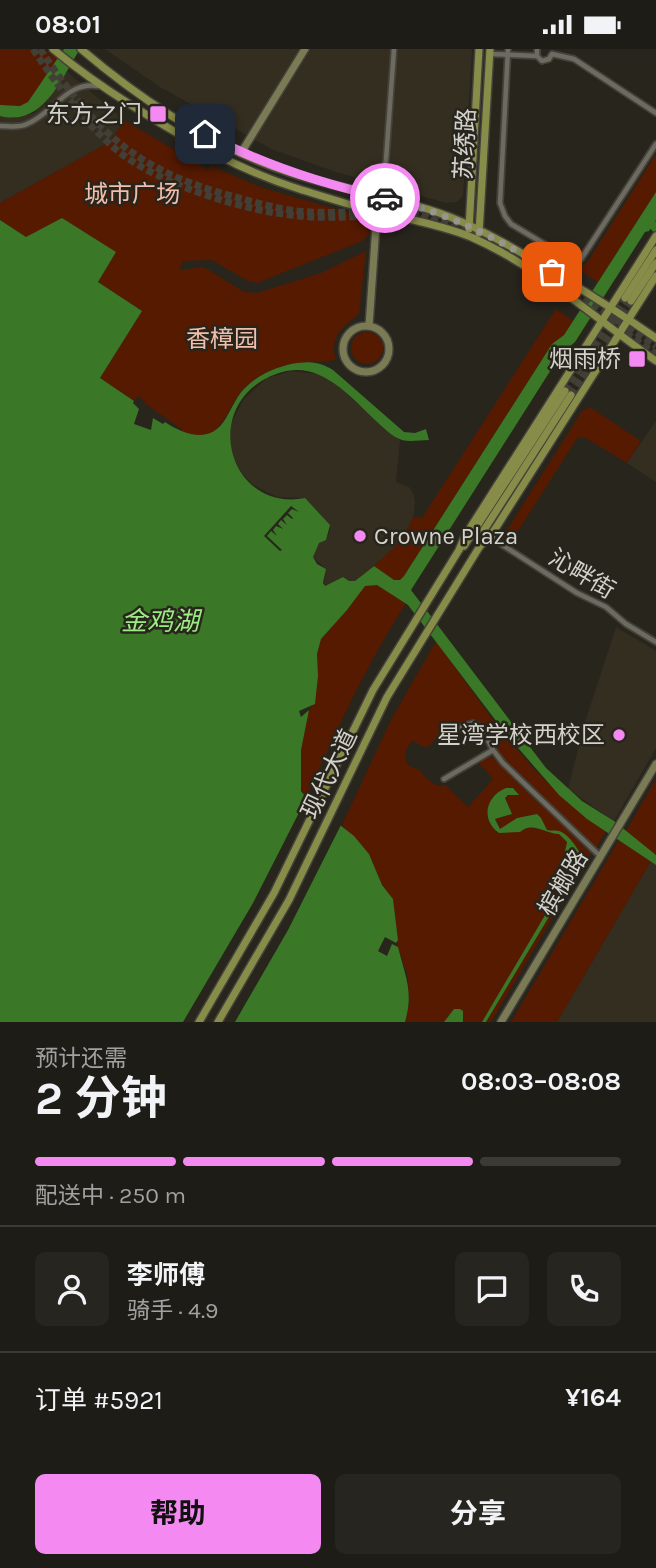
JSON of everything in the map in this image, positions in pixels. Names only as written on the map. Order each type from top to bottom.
[{"type":"main road","name":"苏绣路","points":[[469,236],[479,49]]},
{"type":"main road","points":[[82,50],[138,94],[191,127],[241,153],[289,172],[422,208],[469,225],[511,246],[656,338]]},
{"type":"main road","points":[[55,51],[102,86],[182,137],[234,164],[296,188],[469,236],[518,263],[594,314],[618,335],[656,361]]},
{"type":"main road","name":"苏绣路","points":[[478,241],[490,51]]},
{"type":"main road","name":"现代大道","points":[[199,1022],[274,893],[373,690],[465,536],[655,237]]},
{"type":"main road","points":[[656,250],[628,300],[656,263]]},
{"type":"main road","name":"现代大道","points":[[218,1022],[289,900],[387,697],[480,546],[490,537],[656,276]]},
{"type":"main road","name":"现代大道","points":[[459,550],[470,539],[568,393],[482,533],[480,546]]},
{"type":"street","points":[[241,153],[305,49]]},
{"type":"street","points":[[369,327],[377,197],[386,160],[394,49]]},
{"type":"street","points":[[537,49],[537,56]]},
{"type":"street","points":[[490,51],[537,56],[545,61],[552,52],[574,59],[656,113]]},
{"type":"street","points":[[508,52],[500,203],[511,224],[571,260],[581,259],[656,144]]},
{"type":"street","points":[[0,126],[19,127],[28,124],[74,90],[88,85],[102,86]]},
{"type":"street","points":[[362,327],[369,327],[384,334],[389,350],[388,358],[379,369],[362,372],[347,363],[344,344],[351,333],[362,327]]},
{"type":"street","name":"沁畔街","points":[[490,537],[577,593],[606,607],[626,624],[656,642]]},
{"type":"street","points":[[442,740],[463,726],[473,723],[482,728],[503,763],[601,857]]},
{"type":"street","points":[[444,779],[493,750]]},
{"type":"street","name":"槟榔路","points":[[501,1022],[656,764]]},
{"type":"shaded area","points":[[105,49],[472,49],[463,196],[457,202],[446,203],[336,172],[271,149],[160,87]]},
{"type":"shaded area","points":[[66,71],[124,120],[111,141],[0,203],[0,116],[15,118],[34,113],[46,102]]},
{"type":"shaded area","points":[[291,371],[319,374],[332,380],[400,440],[396,482],[409,487],[413,493],[414,514],[409,528],[396,547],[355,581],[343,577],[324,586],[326,569],[313,557],[320,541],[326,540],[329,524],[305,498],[277,497],[253,485],[240,471],[231,452],[229,428],[243,400],[267,378]]},
{"type":"shaded area","points":[[656,421],[656,482],[627,463]]},
{"type":"shaded area","name":"星湾学校西校区","points":[[616,627],[656,651],[656,748],[614,821],[568,789],[585,722]]},
{"type":"shaded area","points":[[651,861],[656,865],[656,1022],[557,1022]]},
{"type":"green space","points":[[0,49],[43,49],[58,59],[34,96],[24,106],[0,105]]},
{"type":"green space","points":[[124,120],[208,170],[211,166],[260,187],[366,218],[369,224],[369,234],[362,241],[257,283],[248,281],[212,260],[183,261],[179,270],[204,267],[244,292],[257,293],[321,273],[366,251],[359,313],[343,327],[336,338],[336,360],[292,364],[263,374],[241,392],[219,426],[205,435],[195,436],[182,432],[182,429],[138,396],[134,401],[100,378],[142,311],[98,282],[115,253],[26,237],[0,220],[0,203],[111,141]]},
{"type":"green space","points":[[656,154],[656,192],[598,282],[574,267],[588,261]]},
{"type":"green space","points":[[556,309],[573,321],[564,335],[552,344],[404,576],[400,580],[394,580],[374,566],[403,539],[413,517],[422,518]]},
{"type":"green space","points":[[367,332],[379,336],[383,348],[379,360],[367,364],[355,360],[351,348],[355,336]]},
{"type":"green space","points":[[590,407],[641,441],[627,463],[584,437],[578,437],[509,545],[504,537],[505,533],[582,411]]},
{"type":"green space","points":[[376,584],[406,603],[365,674],[306,798],[300,782],[300,758],[307,715],[316,695],[317,654],[321,639],[363,587]]},
{"type":"green space","points":[[436,641],[493,719],[534,768],[580,812],[606,831],[596,848],[506,763],[486,729],[477,721],[463,723],[449,730],[427,748],[413,741],[408,746],[406,756],[409,766],[420,770],[437,786],[445,785],[468,807],[493,779],[479,763],[486,756],[492,757],[591,853],[491,1022],[486,1022],[583,860],[574,845],[558,831],[547,830],[537,814],[517,818],[501,829],[495,819],[512,814],[505,798],[517,792],[513,788],[497,793],[489,805],[487,817],[492,827],[504,832],[520,832],[534,828],[554,833],[559,833],[567,842],[564,856],[571,869],[570,875],[482,1022],[463,1022],[464,1019],[453,1010],[444,1022],[405,1022],[409,1004],[408,977],[398,947],[393,899],[382,885],[369,854],[342,825],[391,720]]},
{"type":"green space","points":[[656,779],[656,853],[655,855],[626,831]]},
{"type":"green space","points":[[619,840],[651,861],[557,1022],[511,1022]]},
{"type":"water","points":[[64,49],[80,49],[49,98],[28,114],[15,118],[0,116],[0,105],[20,106],[28,102]]},
{"type":"water","name":"金鸡湖","points":[[656,192],[656,220],[649,231],[645,232],[575,342],[561,354],[411,590],[546,768],[582,801],[614,821],[656,855],[656,865],[587,819],[559,795],[506,734],[408,605],[377,585],[365,586],[321,639],[317,654],[315,704],[299,711],[301,717],[309,710],[301,750],[301,791],[307,799],[354,836],[369,854],[382,885],[393,899],[398,940],[396,943],[385,937],[378,951],[387,956],[392,944],[398,947],[409,992],[405,1022],[0,1022],[0,220],[26,237],[62,218],[116,252],[98,282],[142,311],[100,378],[134,401],[139,409],[134,424],[151,430],[153,418],[190,434],[213,432],[253,381],[278,368],[308,362],[333,370],[404,432],[415,433],[426,429],[429,440],[398,439],[343,390],[319,375],[306,371],[291,370],[276,374],[252,388],[237,408],[231,430],[232,453],[241,473],[257,489],[278,498],[305,498],[330,525],[326,540],[319,543],[313,557],[317,564],[326,569],[323,583],[325,586],[343,577],[355,581],[374,566],[394,580],[400,580],[404,576],[552,344],[564,335]]},
{"type":"water","points":[[506,788],[513,788],[519,795],[508,795],[505,798],[512,814],[495,819],[500,829],[517,818],[537,814],[547,830],[559,831],[570,839],[583,860],[486,1022],[482,1022],[571,871],[564,856],[567,842],[559,834],[534,828],[499,833],[493,827],[488,815],[490,802]]},
{"type":"water","points":[[454,1009],[463,1011],[463,1022],[444,1022]]},
{"type":"pier","points":[[291,506],[299,512],[292,509],[288,513],[293,518],[287,515],[283,519],[287,525],[281,520],[278,524],[283,529],[276,526],[273,530],[277,536],[271,531],[267,536],[282,550],[280,551],[264,536]]},
{"type":"pier","points":[[308,795],[343,821],[288,930],[235,1022],[183,1022],[253,903]]},
{"type":"waterway","points":[[653,225],[656,228]]},
{"type":"tunnel","points":[[33,49],[83,117],[119,152],[158,175],[205,195],[255,209],[300,216],[381,216]]},
{"type":"tunnel","points":[[40,49],[99,125],[143,160],[169,174],[198,186],[290,210],[405,211],[437,215]]},
{"type":"tunnel","points":[[410,217],[447,223],[503,250]]},
{"type":"tunnel","points":[[541,268],[656,346]]},
{"type":"tunnel","points":[[565,391],[625,298]]},
{"type":"tunnel","points":[[571,395],[631,301]]},
{"type":"tunnel","points":[[600,315],[656,354]]},
{"type":"way so far","points":[[385,198],[469,225],[495,237],[552,272]]},
{"type":"place","name":"东方之门","points":[[158,114]]},
{"type":"place","name":"烟雨桥","points":[[637,359]]},
{"type":"place","name":"Crowne Plaza","points":[[360,536]]},
{"type":"place","name":"星湾学校西校区","points":[[619,735]]},
{"type":"route","points":[[205,134],[289,172],[361,194],[385,198]]},
{"type":"park label","name":"城市广场","points":[[132,194]]},
{"type":"park label","name":"香樟园","points":[[222,339]]}]
